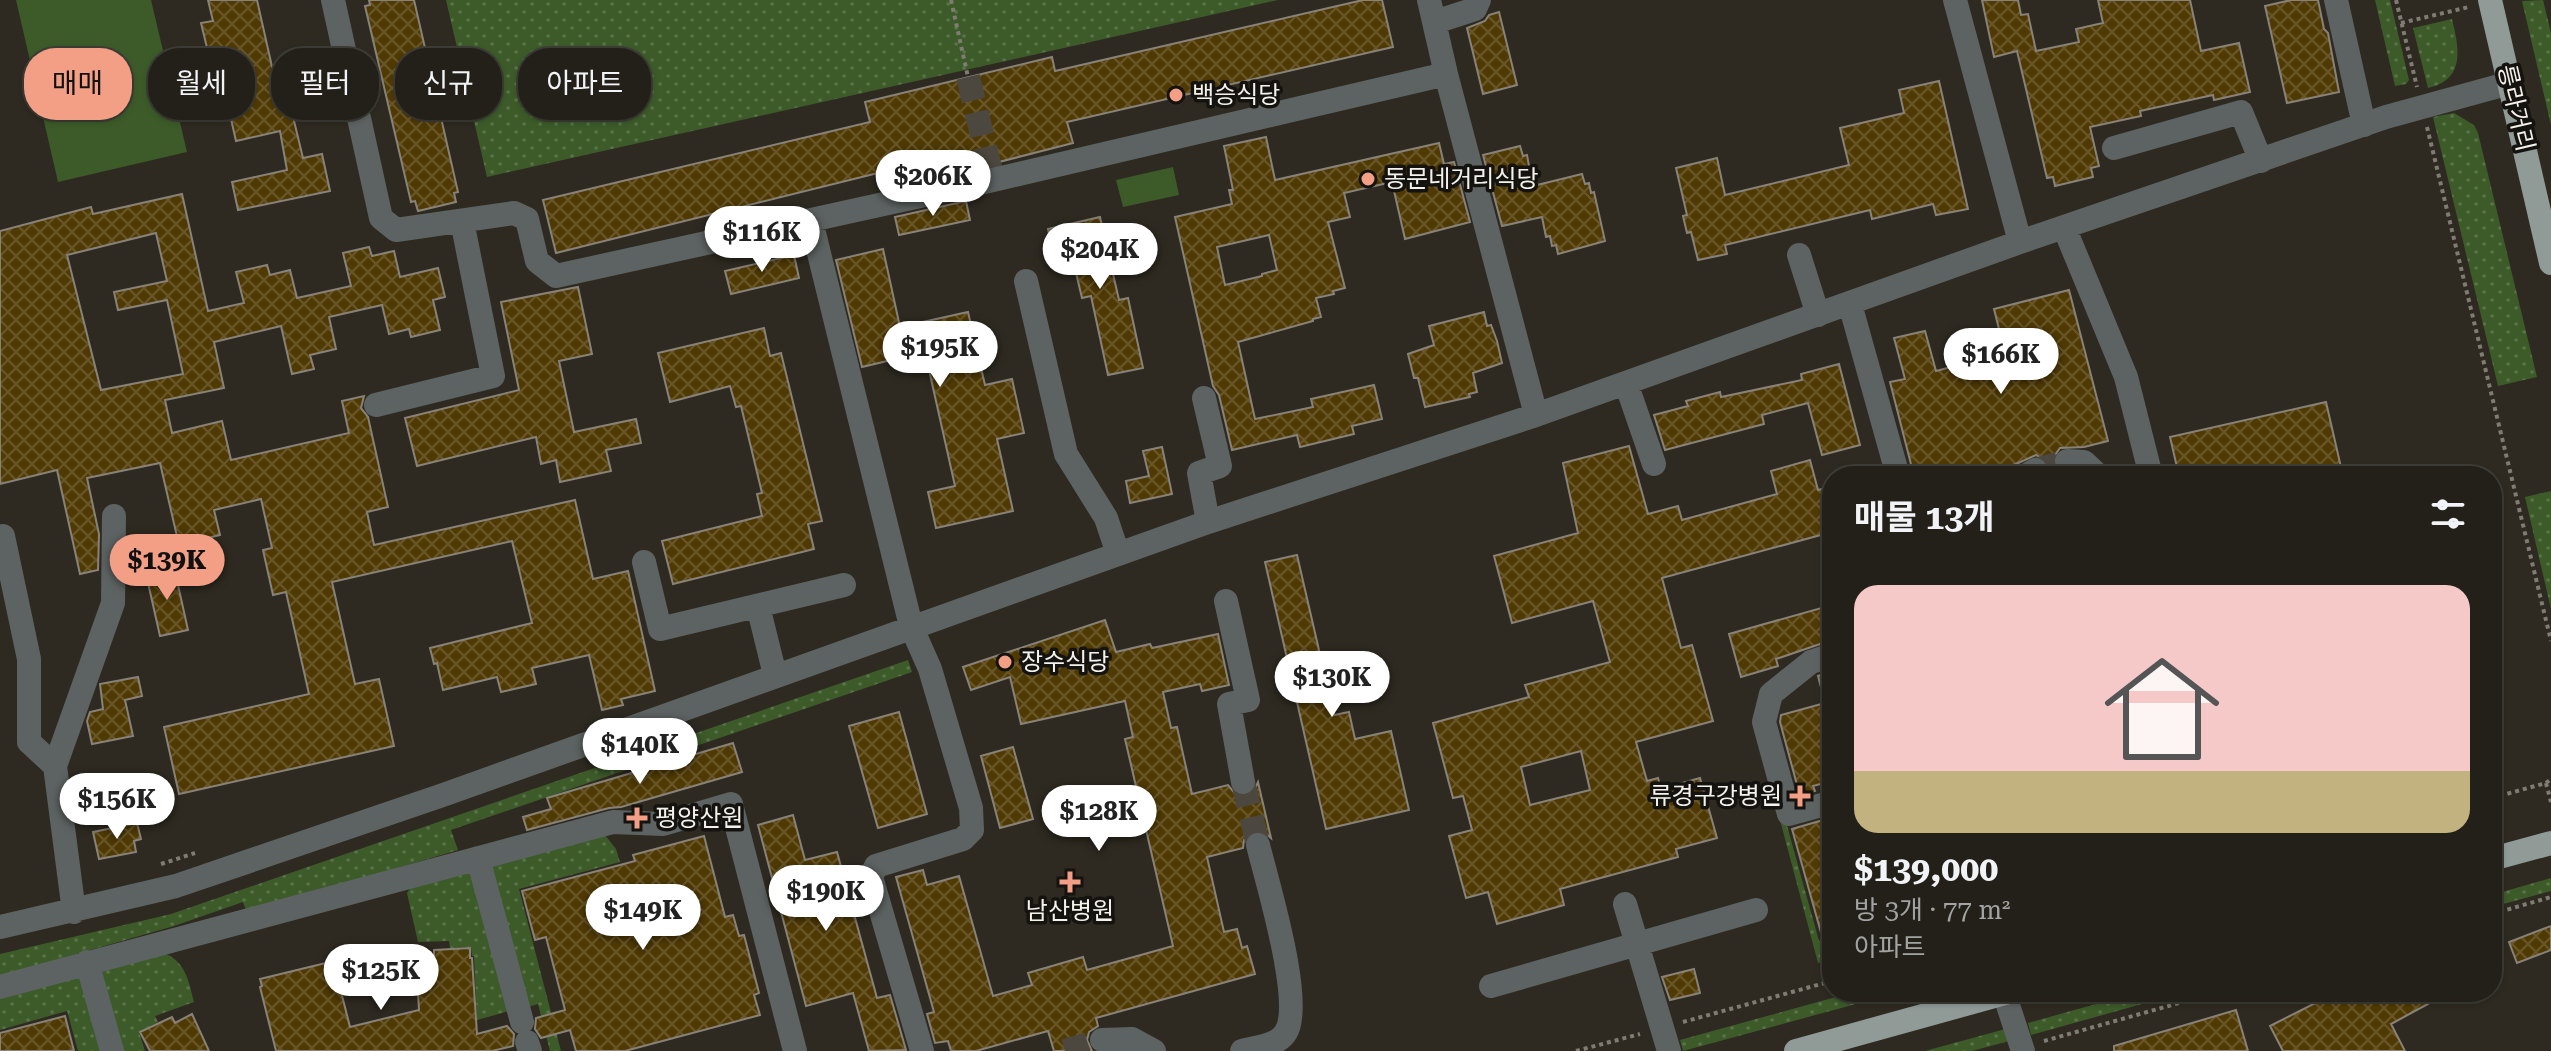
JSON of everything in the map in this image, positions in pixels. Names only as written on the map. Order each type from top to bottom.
[{"type":"main road","name":"릉라거리","points":[[2490,1],[2546,218],[2551,263]]},
{"type":"main road","points":[[2502,856],[2551,843]]},
{"type":"main road","points":[[1796,1051],[1973,1002]]},
{"type":"street","points":[[333,0],[381,218],[396,230],[514,213],[527,219],[537,261],[556,276],[811,221],[1446,74]]},
{"type":"street","points":[[1479,0],[1475,9],[1432,11],[1536,415]]},
{"type":"street","points":[[1955,0],[2020,242]]},
{"type":"street","points":[[2336,0],[2364,125]]},
{"type":"street","points":[[0,927],[176,886],[443,795],[1208,522],[1536,415],[2020,242],[2364,125],[2510,83]]},
{"type":"street","points":[[2114,148],[2241,112],[2261,161]]},
{"type":"street","points":[[376,405],[493,376],[462,221]]},
{"type":"street","points":[[811,221],[911,626],[934,683],[971,808],[972,830],[963,839],[876,866],[871,877],[922,1051]]},
{"type":"street","points":[[2064,227],[2126,377],[2148,466]]},
{"type":"street","points":[[1799,255],[1818,315]]},
{"type":"street","points":[[1026,281],[1066,454],[1106,518],[1118,554]]},
{"type":"street","points":[[1850,304],[1895,466]]},
{"type":"street","points":[[1626,383],[1654,464]]},
{"type":"street","points":[[1204,398],[1220,466],[1199,473],[1208,522]]},
{"type":"street","points":[[2067,461],[2084,462],[2090,466]]},
{"type":"street","points":[[74,912],[55,766],[113,603],[114,516]]},
{"type":"street","points":[[3,536],[29,659],[29,742],[55,766]]},
{"type":"street","points":[[644,562],[660,629],[844,585]]},
{"type":"street","points":[[1226,601],[1248,700],[1229,704],[1243,782]]},
{"type":"street","points":[[758,606],[775,675]]},
{"type":"street","points":[[1822,658],[1811,662],[1771,694],[1764,722],[1789,814],[1822,805]]},
{"type":"street","points":[[0,987],[613,822],[663,824],[731,804],[795,1051]]},
{"type":"street","points":[[1242,1051],[1279,1041],[1288,1030],[1291,980],[1258,845]]},
{"type":"street","points":[[478,858],[526,1038]]},
{"type":"street","points":[[1625,904],[1666,1040]]},
{"type":"street","points":[[1491,986],[1756,910]]},
{"type":"street","points":[[87,962],[112,1051]]},
{"type":"street","points":[[2009,1002],[2022,1049]]},
{"type":"street","points":[[1102,1040],[1132,1039],[1154,1051]]},
{"type":"path","points":[[951,0],[968,77]]},
{"type":"path","points":[[2396,0],[2551,641]]},
{"type":"path","points":[[2401,23],[2490,1]]},
{"type":"path","points":[[2502,795],[2548,781],[2551,802]]},
{"type":"path","points":[[2502,911],[2551,897]]},
{"type":"path","points":[[1576,1051],[1666,1040],[1822,985]]},
{"type":"path","points":[[2022,1049],[2184,1002]]},
{"type":"green space","points":[[16,0],[151,0],[162,48],[148,48],[148,120],[179,120],[187,152],[58,182],[44,120],[132,120],[132,48],[27,48]]},
{"type":"green space","points":[[446,0],[1278,0],[487,177],[474,120],[502,120],[502,48],[457,48]]},
{"type":"green space","points":[[2375,0],[2390,0],[2409,80],[2406,84],[2395,86]]},
{"type":"green space","points":[[2543,0],[2551,33],[2551,125],[2522,1]]},
{"type":"green space","points":[[2452,19],[2458,51],[2454,70],[2449,78],[2428,88],[2413,28]]},
{"type":"green space","points":[[2454,113],[2474,125],[2478,133],[2537,377],[2498,386],[2433,117]]},
{"type":"green space","points":[[1173,167],[1179,195],[1123,207],[1116,180]]},
{"type":"green space","points":[[2551,491],[2551,609],[2525,497]]},
{"type":"green space","points":[[908,660],[912,672],[451,830],[458,850],[247,913],[243,902],[174,926],[0,976],[0,954],[171,914]]},
{"type":"green space","points":[[1781,804],[1819,941],[1822,940],[1822,962],[1818,963],[1776,805]]},
{"type":"green space","points":[[605,835],[616,849],[620,862],[519,889],[561,1051],[550,1051],[538,1004],[528,1007],[489,862]]},
{"type":"green space","points":[[474,866],[513,1010],[477,1020],[471,947],[450,948],[449,941],[418,942],[407,893],[413,884]]},
{"type":"green space","points":[[2551,878],[2551,891],[2502,904],[2502,892]]},
{"type":"green space","points":[[166,954],[182,968],[194,1002],[155,1016],[158,1022],[139,1032],[145,1051],[122,1051],[98,968]]},
{"type":"green space","points":[[83,972],[105,1051],[78,1051],[67,1011],[0,1030],[0,996]]},
{"type":"green space","points":[[1822,1001],[1863,1002],[1683,1051],[1680,1040]]},
{"type":"green space","points":[[2103,1002],[2149,1002],[2031,1035],[2028,1023]]},
{"type":"green space","points":[[2009,1028],[2013,1040],[1972,1051],[1925,1051]]},
{"type":"building","points":[[208,0],[257,0],[271,62],[271,120],[294,120],[303,158],[322,154],[330,191],[238,210],[232,182],[287,170],[280,131],[236,141],[231,120],[255,120],[255,48],[207,48],[201,23],[213,21]]},
{"type":"building","points":[[369,0],[414,0],[425,48],[395,48],[395,120],[442,120],[458,192],[454,193],[456,202],[418,211],[415,201],[411,202],[379,66],[379,48],[375,48],[365,6],[370,5]]},
{"type":"building","points":[[1363,0],[1382,0],[1393,47],[1067,122],[1073,143],[960,172],[886,188],[882,172],[556,253],[543,200],[870,122],[865,102],[1052,57],[1055,71]]},
{"type":"building","points":[[1982,0],[2018,0],[2021,15],[2028,14],[2036,51],[2079,42],[2076,29],[2103,23],[2098,0],[2190,0],[2201,51],[2239,43],[2250,92],[2214,100],[2213,95],[2140,111],[2141,116],[2090,127],[2099,166],[2091,168],[2093,177],[2055,186],[2053,177],[2047,178],[2017,51],[1994,57]]},
{"type":"building","points":[[2291,0],[2318,0],[2324,29],[2328,33],[2339,92],[2287,103],[2265,6]]},
{"type":"building","points":[[1499,12],[1517,85],[1483,94],[1467,28]]},
{"type":"building","points":[[1939,81],[1968,209],[1936,215],[1933,204],[1872,219],[1870,210],[1725,245],[1727,254],[1698,260],[1691,232],[1687,233],[1683,216],[1687,215],[1676,168],[1717,158],[1725,195],[1849,165],[1840,128],[1904,113],[1899,90]]},
{"type":"building","points":[[1266,137],[1275,180],[1439,143],[1444,164],[1454,162],[1470,222],[1405,239],[1392,182],[1344,193],[1350,217],[1328,222],[1345,288],[1316,298],[1321,317],[1238,342],[1255,419],[1313,407],[1311,399],[1374,385],[1382,419],[1352,426],[1354,434],[1300,447],[1297,435],[1232,450],[1219,395],[1213,386],[1175,217],[1232,204],[1229,190],[1233,190],[1224,146]],"holes":[[[1269,235],[1277,270],[1225,285],[1217,247]]]},
{"type":"building","points":[[1520,146],[1523,156],[1527,155],[1529,166],[1533,165],[1537,185],[1582,174],[1585,184],[1589,183],[1591,193],[1594,192],[1605,241],[1558,254],[1550,236],[1546,237],[1542,217],[1502,226],[1483,155]]},
{"type":"building","points":[[182,194],[208,311],[244,303],[236,272],[267,265],[270,275],[290,270],[297,298],[351,286],[343,253],[369,247],[372,256],[394,251],[400,277],[438,268],[445,297],[433,300],[440,330],[411,337],[409,329],[389,334],[382,305],[329,317],[336,349],[310,355],[314,369],[292,374],[281,326],[214,342],[224,388],[165,400],[172,433],[222,421],[231,460],[349,433],[342,401],[364,396],[361,408],[368,417],[388,507],[367,512],[374,545],[575,500],[593,579],[628,571],[655,691],[621,699],[623,705],[602,710],[589,655],[532,668],[536,684],[501,692],[497,677],[443,690],[430,648],[532,623],[512,541],[332,582],[355,684],[379,679],[394,746],[179,794],[164,727],[309,694],[286,592],[273,595],[263,550],[272,548],[261,499],[214,510],[220,535],[179,545],[160,463],[87,478],[99,534],[98,570],[80,574],[57,470],[0,484],[0,231],[91,207],[93,214]],"holes":[[[156,233],[167,281],[114,292],[118,310],[167,300],[183,374],[101,390],[67,255]]]},
{"type":"building","points":[[966,201],[970,220],[899,235],[895,217]]},
{"type":"building","points":[[1100,217],[1119,300],[1128,298],[1143,368],[1108,375],[1091,296],[1082,298],[1072,256],[1055,260],[1048,229]]},
{"type":"building","points":[[883,249],[900,327],[968,312],[985,385],[1012,379],[1024,433],[997,439],[1013,511],[936,528],[928,492],[955,486],[925,352],[862,367],[836,260]]},
{"type":"building","points":[[794,255],[799,278],[731,294],[725,271]]},
{"type":"building","points":[[578,287],[592,354],[559,361],[574,432],[636,419],[641,443],[606,450],[611,471],[560,482],[556,460],[541,464],[536,437],[417,466],[405,418],[519,390],[501,302]]},
{"type":"building","points":[[2069,290],[2108,441],[2084,447],[2060,448],[2052,459],[2053,466],[2048,466],[2047,462],[2036,455],[2008,466],[1911,466],[1890,382],[1905,379],[1894,338],[1925,331],[1936,371],[2005,353],[1994,309]]},
{"type":"building","points":[[1484,312],[1487,326],[1491,325],[1497,341],[1502,363],[1473,373],[1477,392],[1469,394],[1470,397],[1425,407],[1408,354],[1434,345],[1429,326]]},
{"type":"building","points":[[764,328],[770,356],[781,353],[822,521],[808,524],[814,549],[673,584],[662,541],[762,516],[757,494],[762,493],[741,406],[736,407],[730,386],[670,402],[658,353]]},
{"type":"building","points":[[1839,364],[1860,445],[1822,455],[1808,403],[1762,415],[1764,424],[1665,450],[1654,415],[1688,406],[1686,401],[1720,392],[1721,397],[1802,380],[1801,374]]},
{"type":"building","points":[[2326,402],[2341,466],[2177,466],[2170,437]]},
{"type":"building","points":[[1629,446],[1648,514],[1678,506],[1682,520],[1777,494],[1771,471],[1810,460],[1818,490],[1822,489],[1822,535],[1662,578],[1681,648],[1692,645],[1713,721],[1636,742],[1647,781],[1658,778],[1661,789],[1700,778],[1717,838],[1676,849],[1678,857],[1560,889],[1564,905],[1497,924],[1488,892],[1466,898],[1449,836],[1472,830],[1463,796],[1453,798],[1433,723],[1529,697],[1525,685],[1610,662],[1593,601],[1512,623],[1494,556],[1578,533],[1563,463]],"holes":[[[1581,751],[1590,790],[1530,805],[1521,767]]]},
{"type":"building","points":[[1162,447],[1172,494],[1130,503],[1126,481],[1149,476],[1143,451]]},
{"type":"building","points":[[1297,555],[1334,715],[1349,712],[1355,739],[1391,731],[1409,810],[1326,829],[1265,562]]},
{"type":"building","points":[[174,567],[188,630],[160,636],[146,574]]},
{"type":"building","points":[[1822,608],[1822,643],[1776,659],[1778,666],[1741,677],[1729,634]]},
{"type":"building","points":[[1105,620],[1116,652],[1218,634],[1229,685],[1202,691],[1200,684],[1163,692],[1171,728],[1177,727],[1192,794],[1228,785],[1237,796],[1246,797],[1253,793],[1258,782],[1271,838],[1263,831],[1254,831],[1244,840],[1243,848],[1207,857],[1224,932],[1237,929],[1242,948],[1247,946],[1255,974],[1096,1018],[1098,1026],[1089,1032],[1087,1040],[1092,1051],[1054,1051],[1048,1031],[976,1051],[951,1051],[948,1041],[935,1043],[927,1014],[934,1012],[896,877],[923,870],[927,885],[959,876],[993,996],[1032,985],[1028,973],[1083,957],[1087,970],[1173,946],[1125,739],[1133,737],[1125,701],[1021,724],[1010,677],[971,690],[963,667]]},
{"type":"building","points":[[138,677],[142,696],[125,700],[133,736],[92,744],[87,721],[90,712],[103,709],[100,684]]},
{"type":"building","points":[[1822,704],[1822,784],[1813,786],[1815,791],[1800,796],[1780,722],[1781,715]]},
{"type":"building","points":[[899,712],[927,814],[878,828],[849,726]]},
{"type":"building","points":[[733,743],[742,772],[527,830],[523,817],[551,809],[547,798]]},
{"type":"building","points":[[1013,747],[1033,819],[1000,828],[981,756]]},
{"type":"building","points":[[793,815],[805,860],[837,852],[877,998],[890,995],[906,1050],[869,1051],[853,993],[806,1006],[758,825]]},
{"type":"building","points":[[1822,820],[1822,936],[1792,829]]},
{"type":"building","points":[[137,823],[141,839],[134,841],[136,852],[99,859],[93,832]]},
{"type":"building","points":[[704,836],[725,917],[733,915],[739,936],[744,935],[759,993],[754,995],[760,1015],[625,1051],[576,1051],[570,1030],[541,1038],[535,1029],[536,1018],[565,1010],[546,937],[535,940],[522,891],[635,861],[633,855]]},
{"type":"building","points":[[2551,926],[2551,950],[2517,963],[2509,942]]},
{"type":"building","points":[[470,948],[477,1034],[507,1026],[514,1034],[513,1046],[492,1051],[276,1051],[260,979],[330,962],[335,968],[350,1027],[419,1010],[416,958],[434,957],[434,950]]},
{"type":"building","points":[[1694,969],[1700,993],[1670,1000],[1662,977]]},
{"type":"building","points":[[2317,1002],[2432,1002],[2391,1024],[2405,1051],[2283,1051],[2270,1026]]},
{"type":"building","points":[[2236,1010],[2248,1051],[2114,1051],[2114,1046]]},
{"type":"building","points":[[192,1014],[209,1051],[150,1051],[140,1032],[172,1017],[175,1023]]},
{"type":"building","points":[[65,1016],[74,1051],[0,1051],[0,1033]]},
{"type":"tunnel","points":[[968,77],[993,180]]},
{"type":"tunnel","points":[[2049,466],[2067,461]]},
{"type":"tunnel","points":[[1243,782],[1258,845]]},
{"type":"tunnel","points":[[1065,1051],[1102,1040]]},
{"type":"place","name":"백승식당","points":[[1176,95]]},
{"type":"place","name":"동문네거리식당","points":[[1368,179]]},
{"type":"place","name":"장수식당","points":[[1005,662]]},
{"type":"place","name":"류경구강병원","points":[[1800,796]]},
{"type":"place","name":"평양산원","points":[[637,818]]},
{"type":"place","name":"남산병원","points":[[1070,882]]}]
